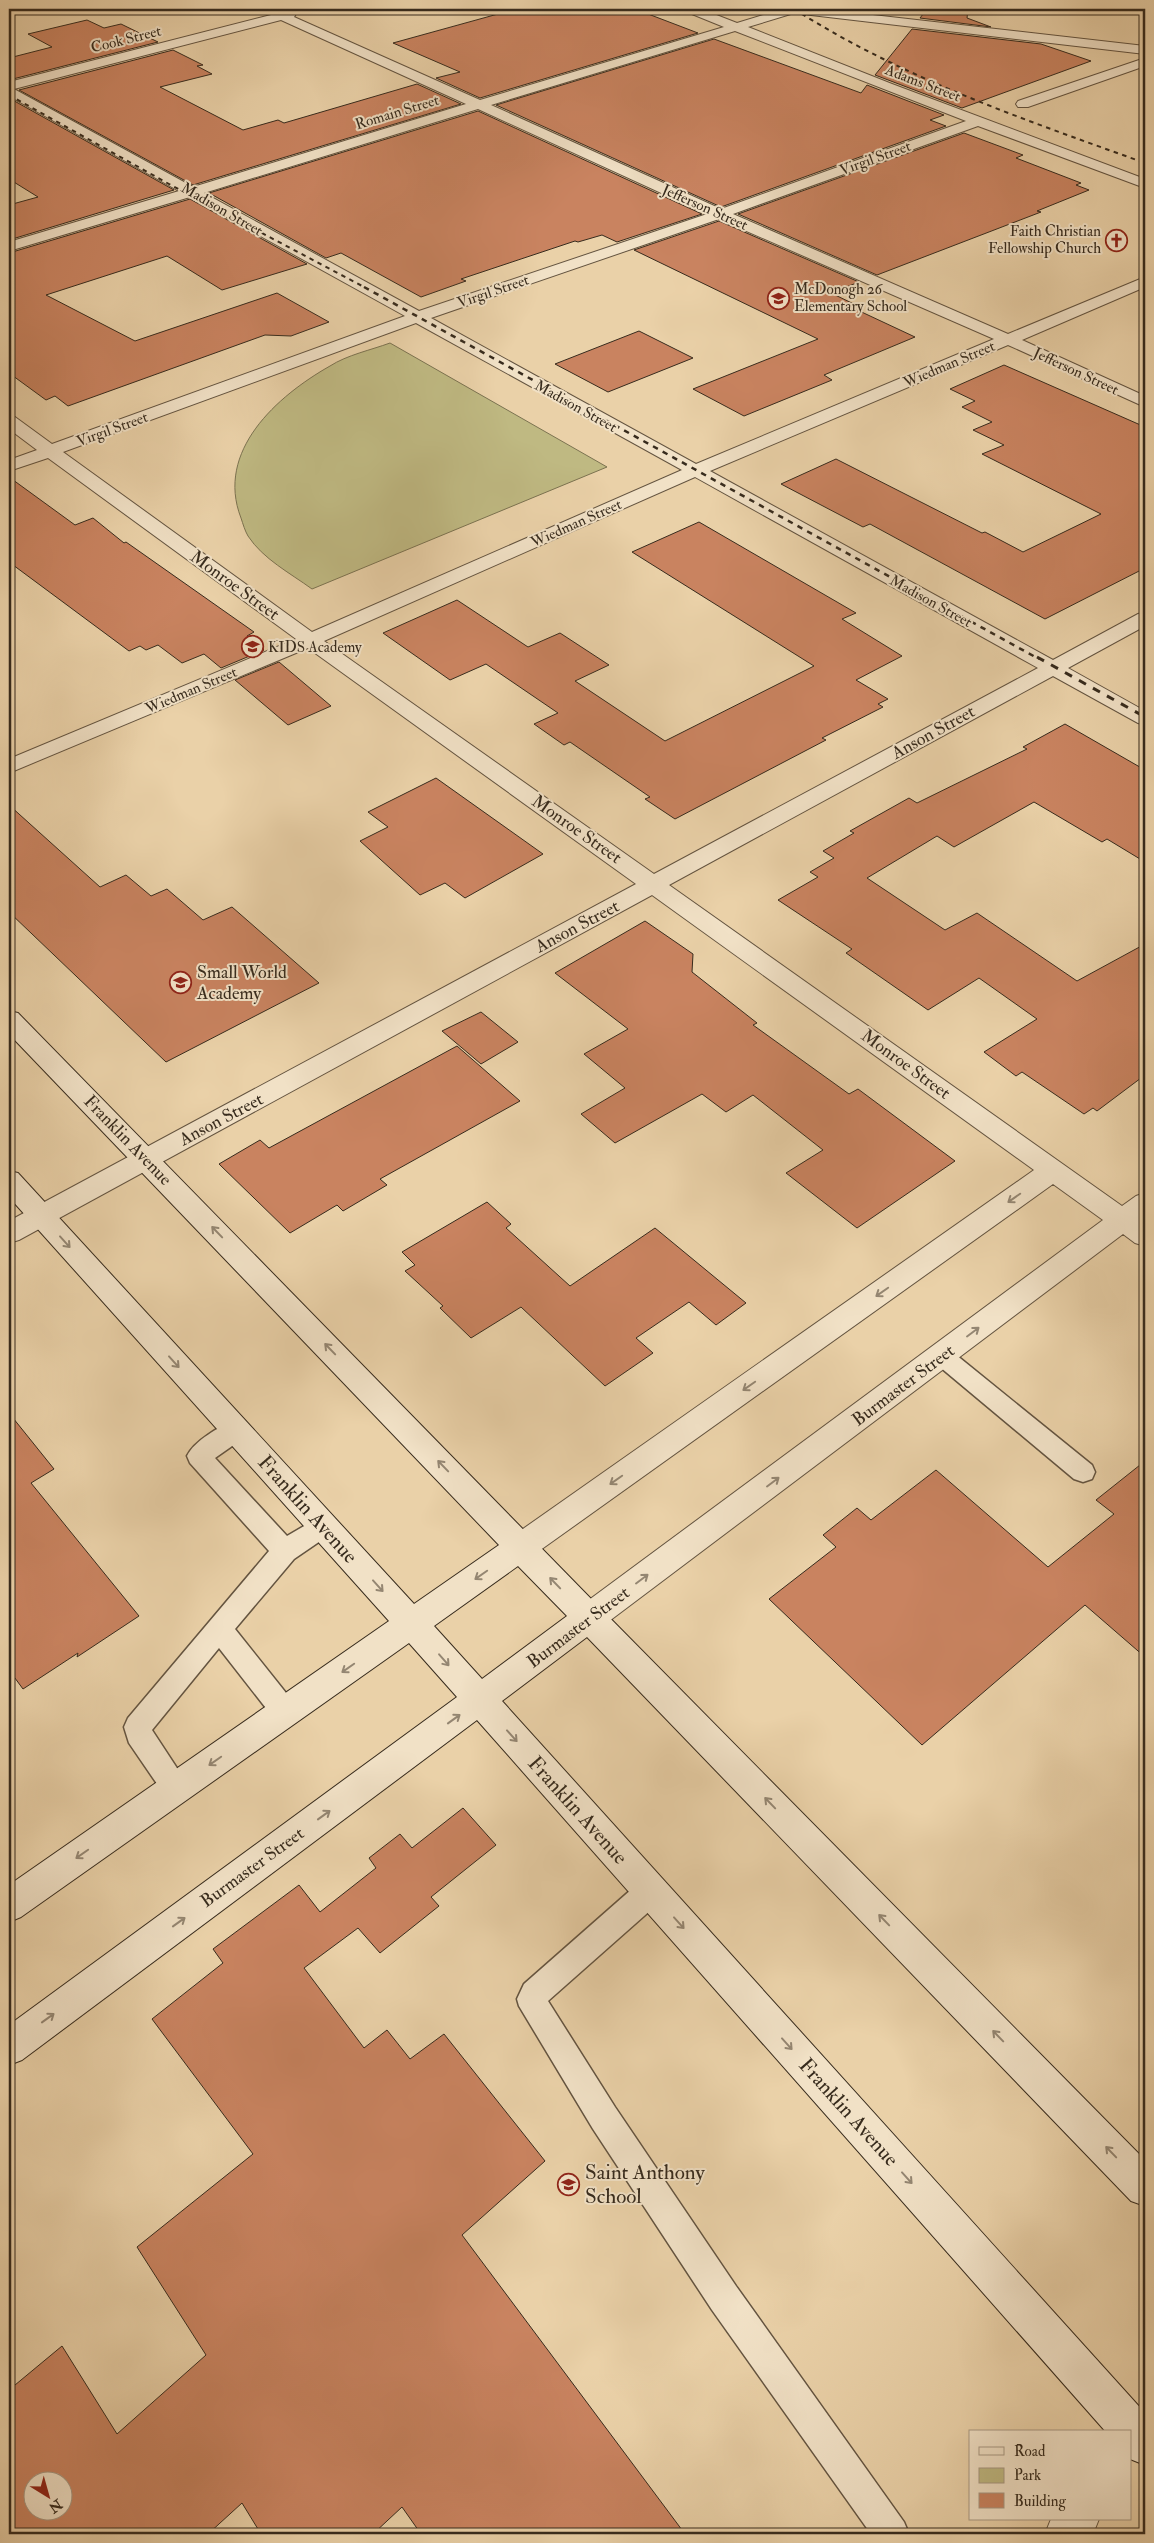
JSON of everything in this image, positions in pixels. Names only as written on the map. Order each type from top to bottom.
[{"type":"street","name":"Jefferson Street","points":[[267,9],[720,214],[1007,339],[1145,402]]},
{"type":"street","name":"Adams Street","points":[[691,9],[1145,184]]},
{"type":"street","points":[[790,9],[1145,50]]},
{"type":"street","name":"Romain Street","points":[[9,247],[795,9]]},
{"type":"street","name":"Cook Street","points":[[9,86],[300,11]]},
{"type":"street","points":[[1023,104],[1145,62]]},
{"type":"street","name":"Madison Street","points":[[9,91],[191,191],[415,318],[1145,719]]},
{"type":"street","name":"Virgil Street","points":[[9,466],[52,452],[415,318],[720,214],[979,121]]},
{"type":"street","name":"Wiedman Street","points":[[9,767],[310,640],[694,471],[1145,282]]},
{"type":"street","name":"Monroe Street","points":[[9,421],[310,640],[1054,1170],[1138,1220]]},
{"type":"street","name":"Anson Street","points":[[9,1233],[655,884],[1050,667],[1145,618]]},
{"type":"street","name":"Franklin Avenue","points":[[9,1019],[589,1618],[1145,2187]]},
{"type":"street","points":[[9,1905],[412,1624],[1054,1170]]},
{"type":"street","name":"Franklin Avenue","points":[[9,1180],[412,1624],[651,1891],[1127,2430]]},
{"type":"street","name":"Burmaster Street","points":[[9,2047],[942,1356],[1138,1220]]},
{"type":"street","name":"Franklin Avenue","points":[[1132,2436],[1141,2446]]},
{"type":"street","points":[[1066,2534],[1077,2520]]},
{"type":"lane","points":[[942,1356],[1082,1472]]},
{"type":"lane","points":[[236,1430],[199,1456],[285,1550]]},
{"type":"lane","points":[[176,1788],[139,1734],[138,1727],[285,1550],[323,1526]]},
{"type":"lane","points":[[219,1628],[285,1712]]},
{"type":"lane","points":[[651,1891],[534,1994],[532,1999],[534,2006],[604,2118],[724,2298],[892,2534]]},
{"type":"green space","points":[[390,343],[607,467],[312,589],[269,559],[248,536],[235,493],[236,470],[244,448],[256,428],[290,393],[310,378],[337,362]]},
{"type":"building","points":[[516,9],[635,9],[698,33],[480,98],[436,78],[460,72],[393,43]]},
{"type":"building","points":[[927,9],[968,9],[967,18],[991,27],[920,18]]},
{"type":"building","points":[[87,20],[104,28],[121,24],[158,42],[9,80],[9,58],[52,47],[28,34]]},
{"type":"building","points":[[912,29],[1041,44],[1091,61],[962,108],[875,75]]},
{"type":"building","points":[[714,39],[861,93],[867,85],[944,115],[930,120],[946,126],[721,207],[496,105]]},
{"type":"building","points":[[173,50],[203,65],[197,66],[212,74],[160,87],[243,130],[278,120],[284,123],[417,84],[461,104],[193,185],[19,90]]},
{"type":"building","points":[[9,98],[174,190],[9,240],[9,205],[38,197],[9,179]]},
{"type":"building","points":[[478,111],[702,214],[617,242],[602,235],[578,242],[575,241],[461,279],[466,281],[421,297],[341,253],[326,258],[209,193]]},
{"type":"building","points":[[964,133],[1023,155],[1016,158],[1081,183],[1076,185],[1089,190],[1037,211],[1041,212],[877,275],[738,214]]},
{"type":"building","points":[[190,199],[307,264],[222,290],[167,256],[46,295],[135,341],[277,293],[329,322],[291,336],[265,335],[68,406],[55,396],[46,400],[9,373],[9,253]]},
{"type":"building","points":[[719,221],[859,282],[831,293],[858,306],[853,308],[915,337],[824,375],[832,380],[744,416],[693,389],[818,339],[634,250]]},
{"type":"building","points":[[639,331],[693,358],[608,392],[555,364]]},
{"type":"building","points":[[1004,365],[1145,427],[1145,568],[1045,619],[870,524],[863,527],[781,484],[836,459],[1023,552],[1101,514],[982,454],[1004,445],[973,430],[992,422],[962,407],[975,401],[950,389]]},
{"type":"building","points":[[9,477],[75,525],[93,518],[124,543],[126,542],[254,632],[247,636],[264,650],[221,668],[204,654],[182,663],[158,645],[146,650],[140,646],[129,651],[9,562]]},
{"type":"building","points":[[699,522],[856,613],[842,619],[902,656],[856,680],[888,699],[878,704],[883,707],[822,738],[826,740],[675,819],[645,799],[650,797],[570,742],[564,745],[534,724],[558,713],[486,664],[450,680],[383,633],[457,600],[528,647],[560,633],[609,665],[575,681],[665,741],[814,666],[632,552]]},
{"type":"building","points":[[279,662],[331,706],[288,725],[235,680]]},
{"type":"building","points":[[1065,724],[1145,770],[1145,862],[1107,839],[1102,842],[1034,802],[954,847],[937,836],[867,878],[945,930],[977,913],[1077,981],[1145,944],[1145,1075],[1097,1111],[1093,1108],[1084,1114],[1022,1072],[1016,1076],[984,1052],[1037,1019],[979,978],[928,1010],[846,953],[852,949],[778,900],[818,877],[810,872],[834,858],[823,851],[854,833],[850,831],[909,798],[917,803],[1027,749],[1023,747]]},
{"type":"building","points":[[436,778],[543,854],[465,898],[445,883],[420,895],[360,841],[388,827],[368,812]]},
{"type":"building","points":[[9,805],[100,887],[126,875],[151,896],[167,889],[203,920],[232,907],[319,983],[166,1062],[9,912]]},
{"type":"building","points":[[645,921],[693,954],[692,972],[757,1023],[753,1025],[849,1094],[858,1089],[955,1161],[857,1228],[786,1173],[823,1150],[753,1095],[726,1112],[702,1094],[615,1143],[581,1114],[625,1088],[584,1054],[628,1029],[555,973]]},
{"type":"building","points":[[481,1012],[518,1042],[481,1064],[442,1031]]},
{"type":"building","points":[[457,1046],[520,1101],[380,1179],[387,1185],[343,1211],[337,1205],[290,1233],[219,1164],[260,1140],[269,1148]]},
{"type":"building","points":[[487,1202],[511,1224],[506,1228],[570,1286],[655,1228],[746,1303],[716,1325],[689,1302],[636,1338],[653,1353],[605,1386],[521,1307],[471,1338],[440,1308],[443,1306],[405,1271],[415,1265],[402,1252]]},
{"type":"building","points":[[9,1413],[54,1469],[31,1483],[139,1616],[77,1657],[78,1653],[23,1689],[9,1670]]},
{"type":"building","points":[[1145,1461],[1145,1657],[1085,1605],[922,1745],[769,1599],[836,1547],[823,1535],[857,1508],[871,1520],[936,1470],[1048,1567],[1114,1514],[1096,1500]]},
{"type":"building","points":[[463,1808],[496,1845],[431,1897],[439,1906],[380,1953],[358,1928],[304,1968],[364,2048],[387,2030],[410,2059],[444,2034],[545,2161],[462,2235],[685,2534],[421,2534],[402,2507],[373,2534],[261,2534],[242,2503],[208,2534],[9,2534],[9,2390],[62,2346],[117,2434],[206,2355],[137,2247],[253,2154],[152,2019],[223,1963],[213,1949],[299,1885],[320,1912],[376,1868],[369,1858],[400,1834],[412,1848]]},
{"type":"railway","points":[[794,9],[836,34],[921,77],[1009,113],[1145,163]]},
{"type":"railway","points":[[9,95],[169,184],[366,288]]},
{"type":"railway","points":[[364,287],[1039,659]]},
{"type":"railway","points":[[1037,657],[1145,717]]},
{"type":"place","name":"Faith Christian Fellowship Church","points":[[1117,240]]},
{"type":"place","name":"McDonogh 26 Elementary School","points":[[778,298]]},
{"type":"place","name":"KIDS Academy","points":[[252,647]]},
{"type":"place","name":"Small World Academy","points":[[181,982]]},
{"type":"place","name":"Saint Anthony School","points":[[569,2184]]}]
